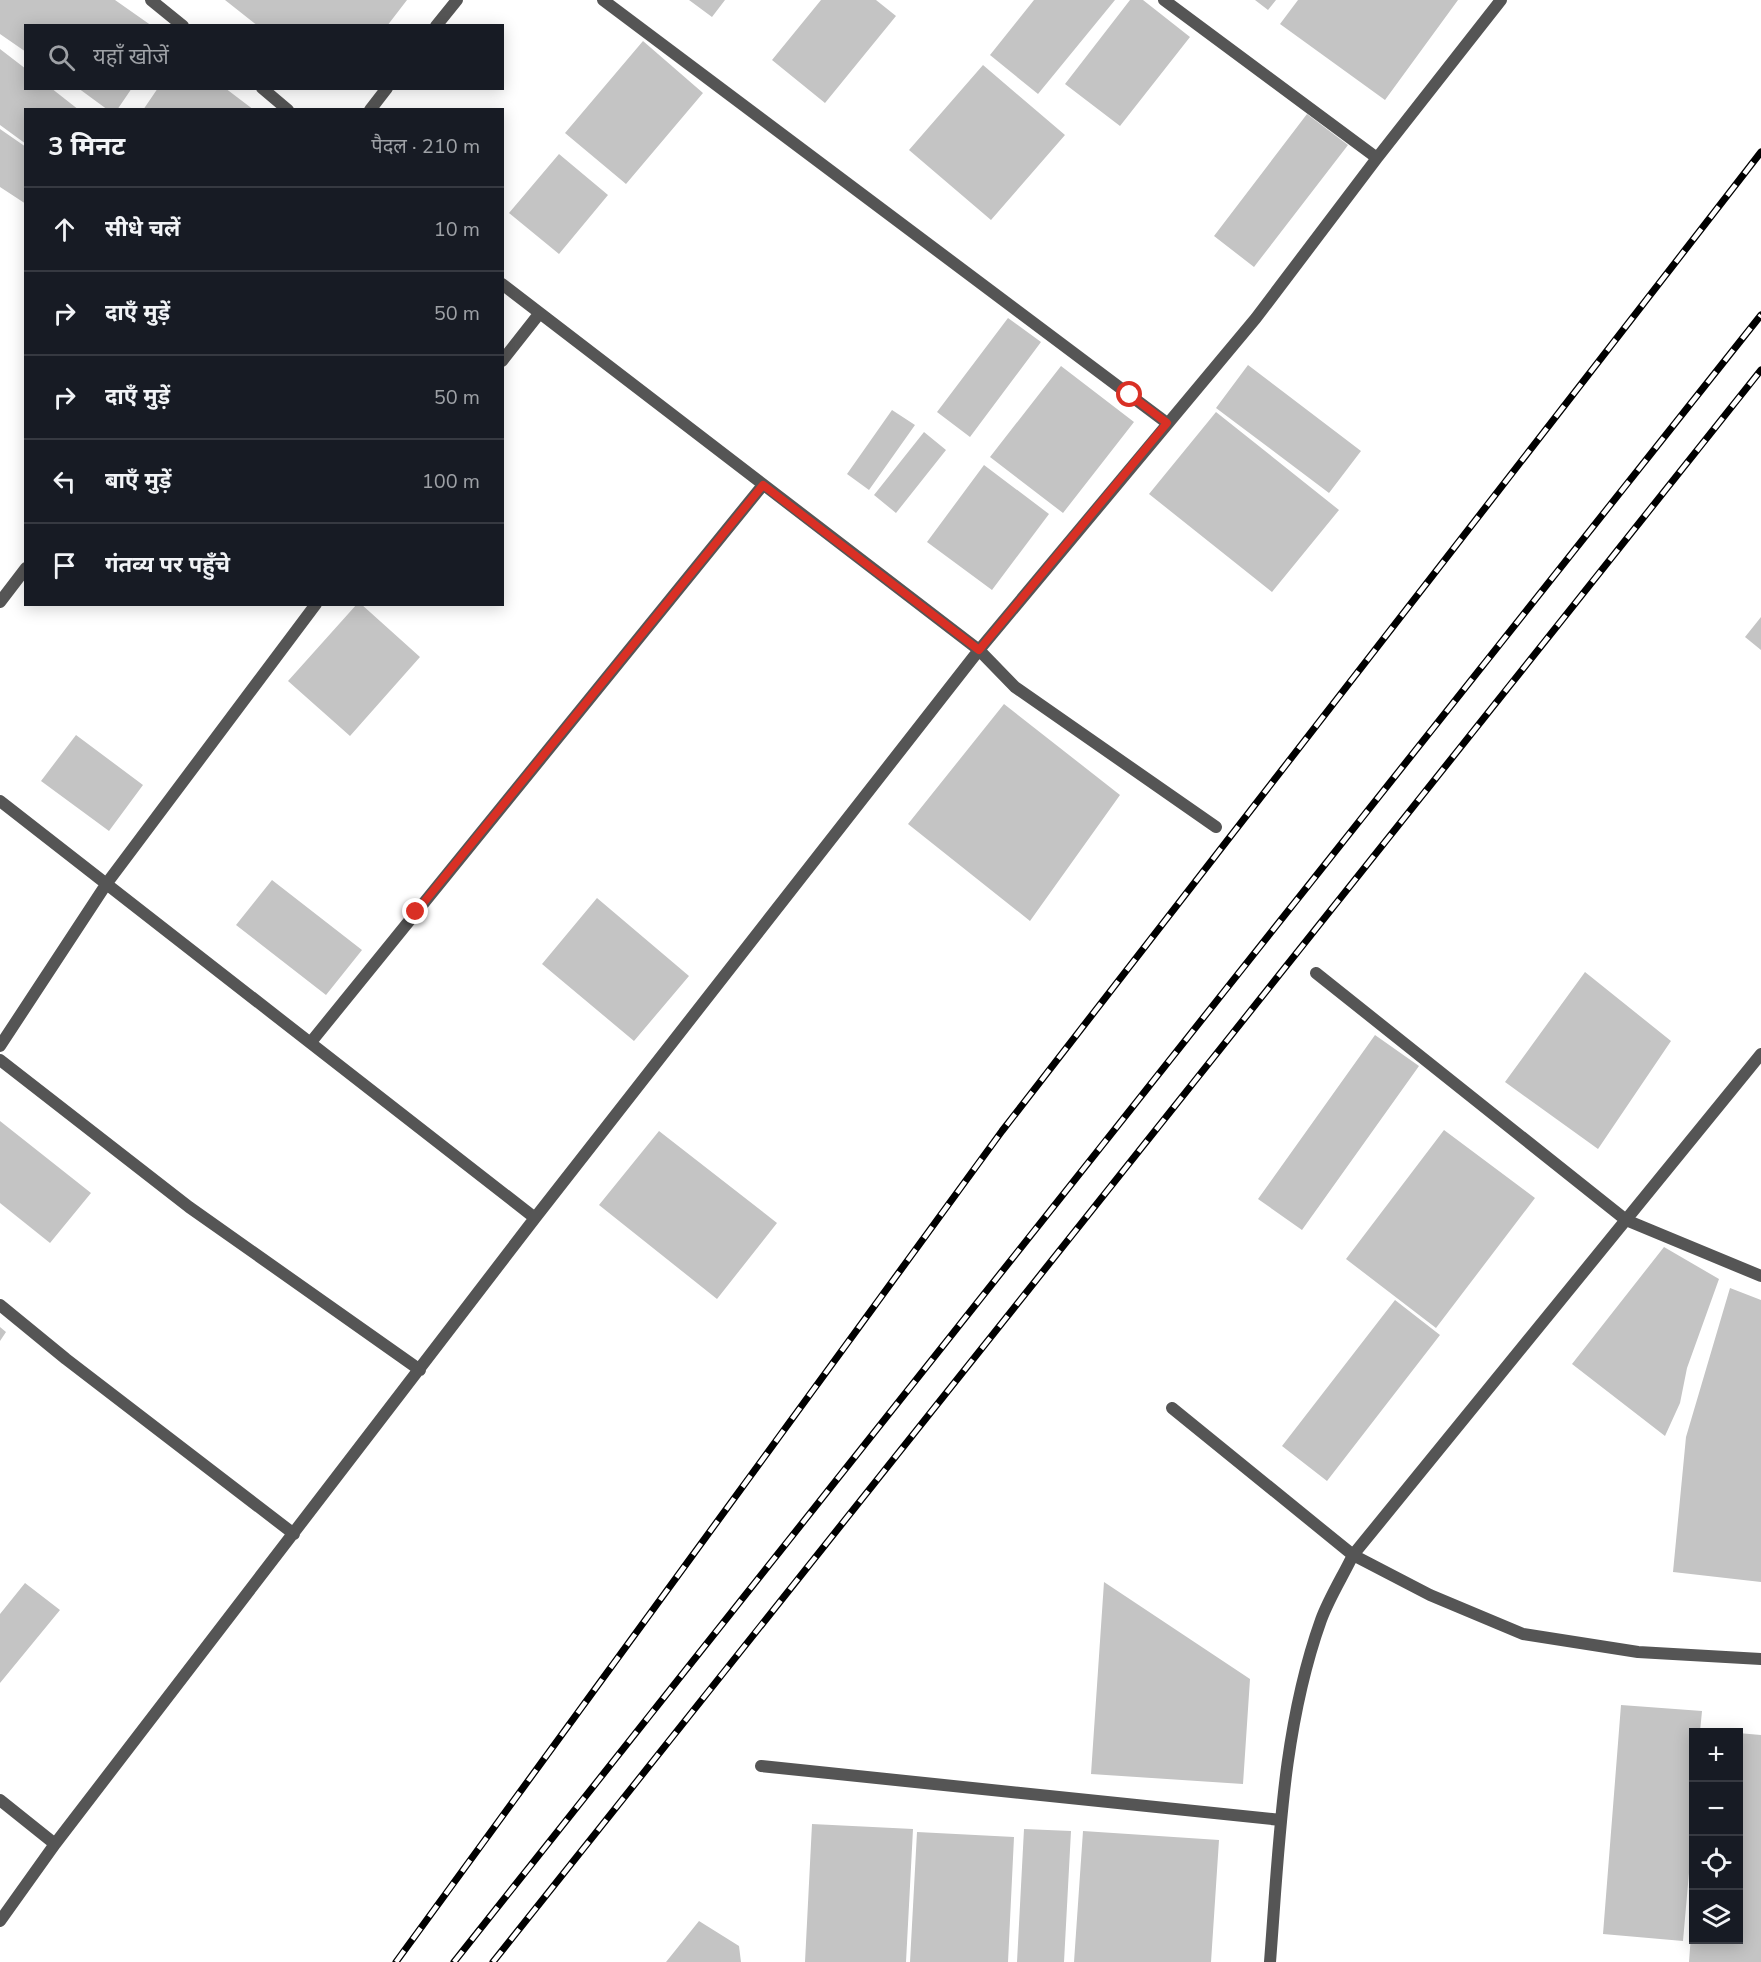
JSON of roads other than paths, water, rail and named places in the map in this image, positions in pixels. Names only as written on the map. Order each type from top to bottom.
[{"type":"lane","points":[[151,0],[181,24]]},
{"type":"lane","points":[[438,24],[457,0]]},
{"type":"lane","points":[[603,0],[1167,423]]},
{"type":"lane","points":[[1164,0],[1377,158]]},
{"type":"lane","points":[[0,1921],[55,1844],[535,1218],[979,650],[1256,318],[1501,0]]},
{"type":"lane","points":[[264,90],[286,108]]},
{"type":"lane","points":[[372,108],[385,90]]},
{"type":"lane","points":[[504,286],[979,650],[1015,687],[1216,827]]},
{"type":"lane","points":[[504,359],[539,314]]},
{"type":"lane","points":[[311,1042],[763,485]]},
{"type":"lane","points":[[0,602],[24,571]]},
{"type":"lane","points":[[0,1046],[106,883],[314,606]]},
{"type":"lane","points":[[0,801],[535,1218]]},
{"type":"lane","points":[[1317,973],[1626,1220],[1761,1276]]},
{"type":"lane","points":[[1270,1962],[1281,1820],[1292,1729],[1305,1671],[1322,1618],[1353,1555],[1761,1054]]},
{"type":"lane","points":[[0,1060],[189,1207],[420,1370]]},
{"type":"lane","points":[[0,1305],[66,1359],[294,1534]]},
{"type":"lane","points":[[1172,1408],[1353,1555],[1430,1595],[1523,1634],[1638,1652],[1761,1659]]},
{"type":"lane","points":[[761,1766],[1281,1820]]},
{"type":"lane","points":[[0,1800],[55,1844]]},
{"type":"railway","points":[[396,1962],[1002,1131],[1761,152]]},
{"type":"railway","points":[[454,1962],[1761,315]]},
{"type":"railway","points":[[493,1962],[1761,370]]}]
